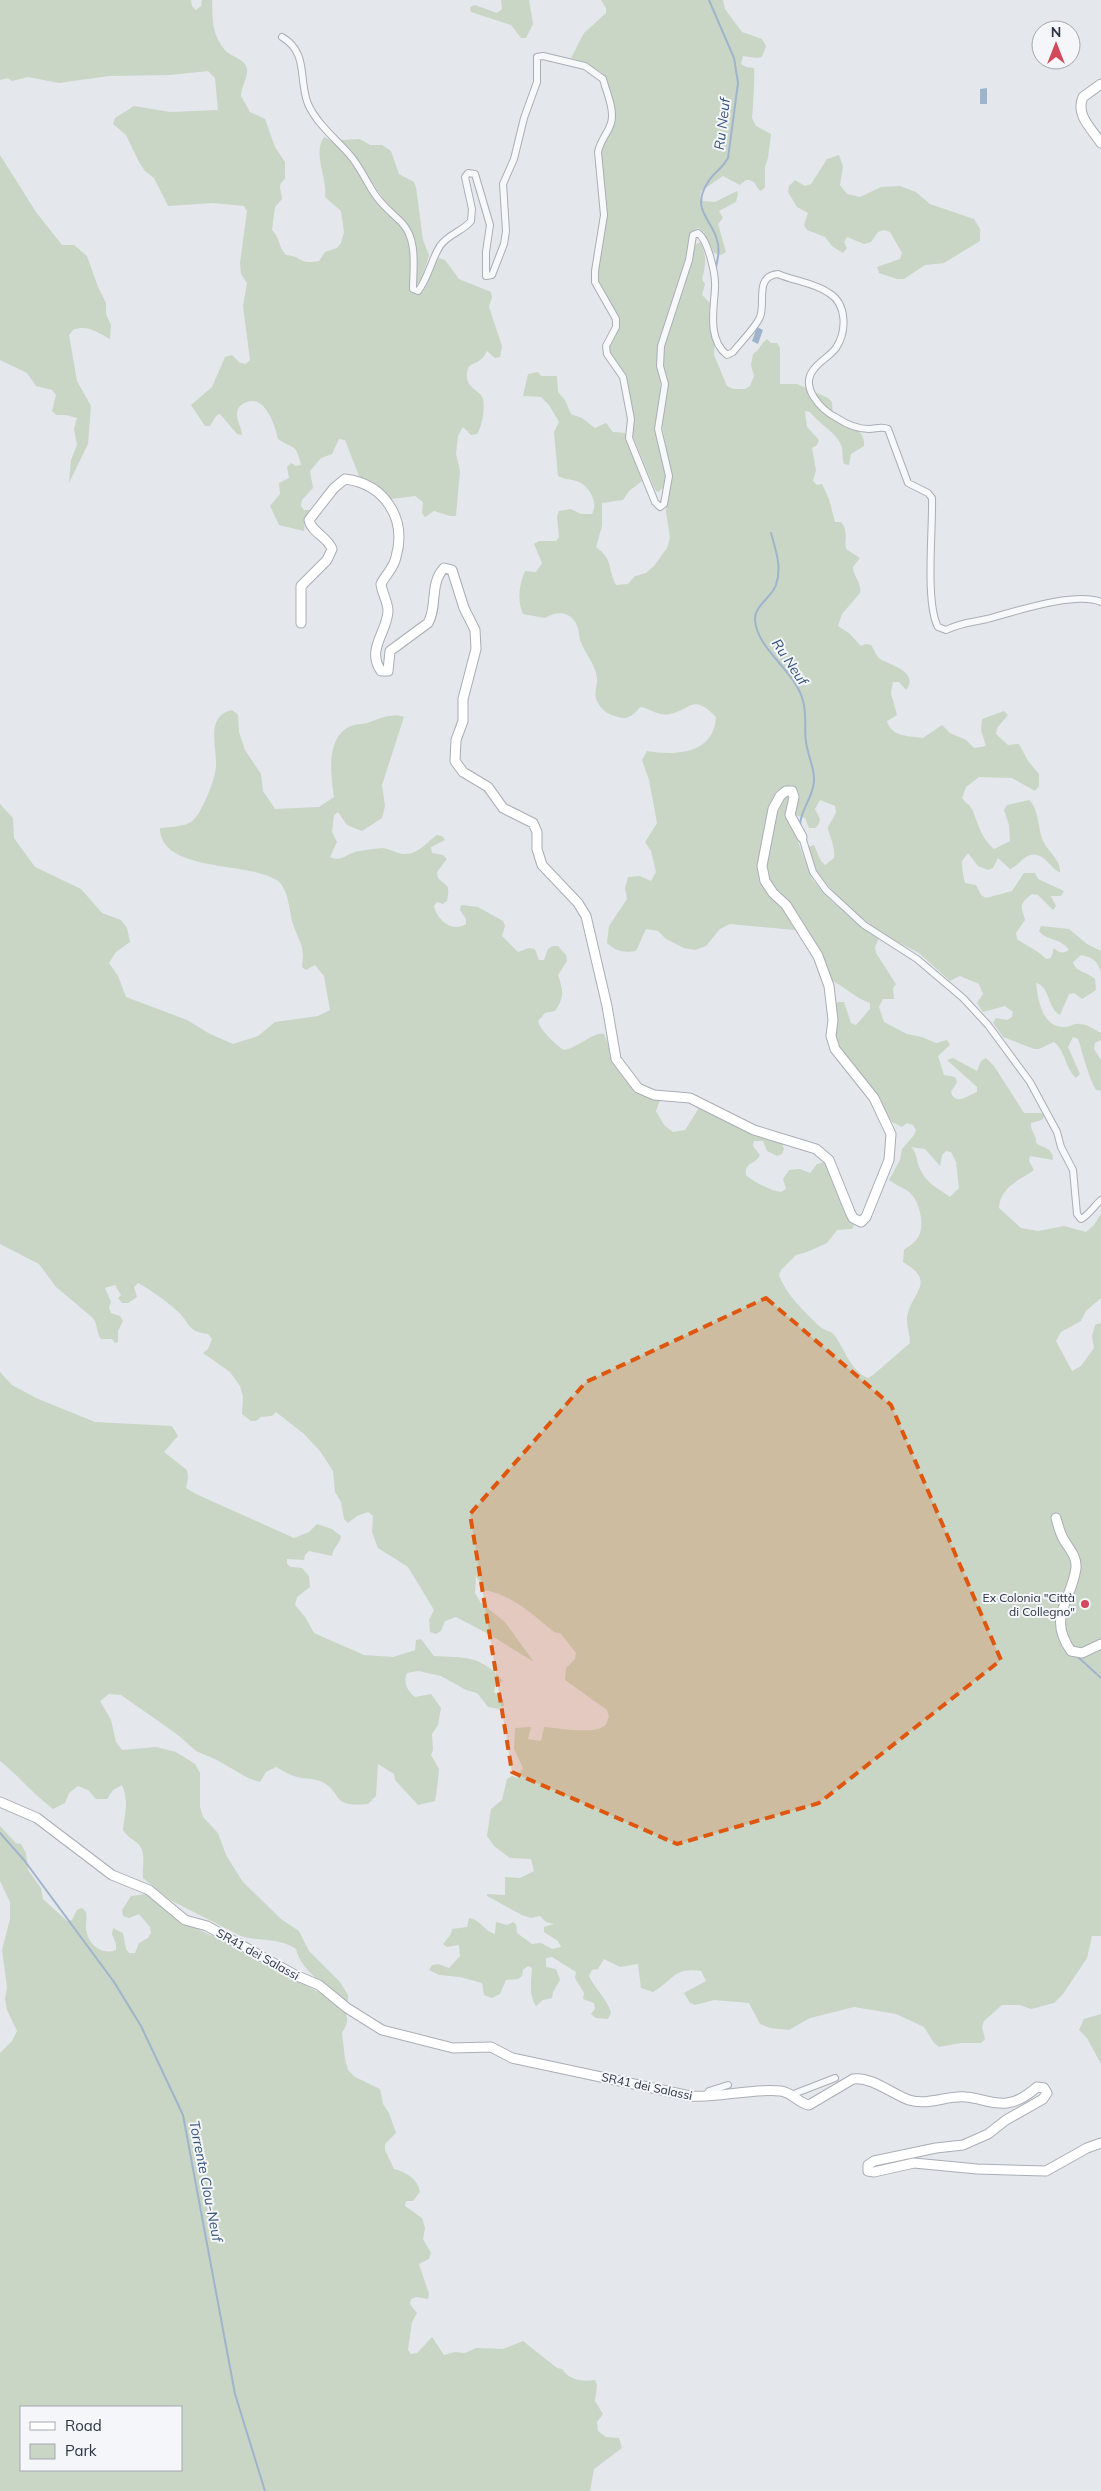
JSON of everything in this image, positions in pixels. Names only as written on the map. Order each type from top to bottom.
[{"type":"street","points":[[282,37],[290,42],[300,56],[305,93],[317,117],[351,156],[376,196],[409,232],[415,268],[413,289],[418,292],[423,286],[432,261],[446,238],[471,221],[472,209],[465,177],[468,173],[475,174],[488,215],[490,225],[486,252],[486,276],[492,275],[504,244],[506,231],[503,184],[514,159],[524,118],[537,82],[537,57],[541,56],[585,66],[602,79],[612,116],[611,123],[600,143],[598,152],[604,215],[595,282],[616,319],[616,327],[606,346],[607,354],[623,377],[631,419],[629,438],[655,502],[660,507],[664,504],[669,476],[658,429],[665,384],[660,366],[661,346],[689,260],[691,240],[693,234],[698,233],[702,237],[708,252],[715,281],[712,314],[713,326],[720,347],[727,355],[733,352],[760,317],[762,290],[767,279],[772,275],[778,274],[821,289],[830,293],[838,303],[843,312],[842,328],[834,350],[811,373],[810,386],[812,394],[828,413],[845,422],[869,429],[888,429],[908,483],[928,493],[932,498],[932,592],[933,610],[938,627],[946,630],[964,622],[989,618],[1039,605],[1078,600],[1101,602]]},
{"type":"street","points":[[1101,84],[1083,97],[1080,107],[1089,126],[1101,143]]},
{"type":"street","points":[[301,623],[301,586],[326,560],[332,549],[329,542],[310,525],[309,520],[334,488],[345,479],[356,480],[371,486],[382,494],[394,509],[398,531],[396,557],[382,584],[388,607],[386,623],[376,645],[376,664],[381,671],[388,671],[390,651],[428,623],[432,616],[436,579],[444,568],[452,570],[464,608],[474,630],[476,649],[463,699],[463,721],[456,740],[455,761],[463,772],[488,787],[503,808],[533,823],[537,832],[537,849],[542,865],[578,904],[586,916],[609,1014],[616,1059],[638,1088],[654,1095],[690,1098],[754,1130],[816,1149],[829,1160],[850,1212],[861,1222],[866,1217],[887,1166],[891,1134],[874,1098],[835,1049],[832,1036],[833,1020],[829,986],[818,956],[786,905],[773,894],[765,881],[762,866],[773,809],[780,796],[786,791],[792,791],[794,797],[790,815],[802,837],[813,872],[826,890],[864,925],[917,959],[963,998],[988,1025],[1030,1082],[1057,1132],[1060,1147],[1072,1170],[1078,1205],[1077,1214],[1081,1219],[1101,1200]]},
{"type":"street","points":[[1056,1518],[1064,1541],[1072,1550],[1076,1566],[1060,1620],[1060,1630],[1071,1652],[1082,1653],[1101,1644]]},
{"type":"street","name":"SR41 dei Salassi","points":[[0,1802],[37,1818],[112,1875],[149,1890],[185,1920],[207,1926],[295,1975],[319,1985],[347,2008],[382,2030],[453,2048],[491,2047],[512,2058],[672,2093],[705,2097],[765,2090],[791,2094],[798,2101],[809,2105],[858,2078],[912,2101],[931,2102],[964,2096],[1008,2103],[1026,2096],[1037,2087],[1044,2088],[1047,2093],[1043,2099],[1006,2120],[988,2134],[963,2145],[936,2148],[874,2162],[868,2165],[868,2171],[874,2172],[914,2163],[977,2169],[1046,2171],[1087,2148],[1101,2143]]},
{"type":"street","points":[[791,2094],[836,2078]]},
{"type":"street","points":[[705,2097],[710,2091],[728,2086]]},
{"type":"highlighted area","points":[[766,1298],[891,1405],[1001,1660],[819,1803],[677,1844],[512,1772],[470,1514],[586,1382]]},
{"type":"green space","points":[[0,0],[191,0],[192,6],[196,10],[201,6],[202,0],[212,0],[214,25],[220,43],[227,52],[246,65],[247,69],[241,96],[250,112],[265,119],[275,147],[285,162],[285,179],[280,186],[282,199],[275,207],[272,230],[286,255],[307,262],[319,261],[325,252],[337,248],[341,243],[344,232],[341,211],[325,197],[320,159],[321,144],[324,137],[332,141],[346,155],[375,198],[403,230],[410,251],[412,267],[411,290],[419,294],[423,291],[433,266],[439,258],[445,260],[459,279],[491,292],[492,297],[489,307],[502,346],[500,357],[495,358],[487,351],[482,359],[468,369],[468,382],[483,398],[484,409],[477,434],[471,435],[463,427],[458,436],[456,454],[460,471],[456,516],[434,511],[425,517],[422,513],[423,502],[415,496],[392,499],[359,476],[345,440],[339,439],[332,454],[321,458],[310,471],[313,488],[302,500],[301,506],[304,510],[315,510],[305,520],[304,531],[279,525],[270,506],[280,494],[279,483],[289,478],[287,467],[291,463],[296,466],[301,465],[295,450],[278,439],[272,419],[264,407],[253,401],[241,405],[237,416],[242,435],[237,434],[220,414],[216,416],[210,426],[205,426],[191,405],[212,387],[225,357],[232,355],[240,363],[246,364],[250,360],[243,306],[247,283],[241,274],[240,263],[247,211],[244,206],[213,203],[168,206],[154,178],[145,171],[139,162],[126,135],[113,124],[115,118],[134,106],[170,112],[218,110],[215,78],[208,71],[170,75],[109,76],[59,83],[28,77],[12,81],[7,78],[0,80]]},
{"type":"green space","points":[[501,0],[529,0],[533,24],[526,38],[521,38],[511,25],[471,12],[470,7],[475,5],[497,13],[502,9]]},
{"type":"green space","points":[[601,0],[723,0],[725,9],[742,32],[762,39],[766,46],[762,57],[743,56],[741,64],[754,68],[752,118],[756,126],[771,134],[765,167],[765,187],[761,191],[752,181],[746,180],[740,185],[723,176],[701,191],[700,197],[703,201],[715,202],[737,191],[736,202],[719,211],[723,218],[718,224],[726,252],[721,255],[714,253],[703,231],[698,228],[691,232],[682,273],[659,345],[661,395],[656,426],[657,441],[666,467],[664,487],[658,492],[655,490],[633,437],[633,414],[624,373],[608,349],[617,329],[597,278],[606,215],[599,160],[601,148],[613,127],[615,114],[607,82],[602,73],[585,62],[571,58],[584,33],[606,13],[606,8]]},
{"type":"green space","points":[[360,139],[370,145],[382,145],[391,151],[399,174],[414,182],[423,240],[429,255],[420,285],[416,283],[414,244],[353,154],[341,140]]},
{"type":"green space","points":[[0,155],[36,212],[62,245],[74,245],[87,256],[106,303],[106,314],[111,325],[110,339],[92,330],[83,328],[73,330],[69,335],[77,381],[91,406],[88,444],[69,483],[71,460],[77,445],[74,429],[77,418],[56,415],[52,411],[56,395],[52,390],[36,386],[27,373],[0,360]]},
{"type":"green space","points":[[839,155],[843,166],[840,185],[847,194],[860,197],[881,187],[900,186],[916,192],[930,204],[974,219],[980,229],[980,241],[944,263],[925,265],[904,279],[897,279],[879,273],[877,267],[900,259],[902,253],[890,232],[884,230],[878,232],[871,242],[864,244],[847,237],[844,242],[847,248],[843,253],[832,246],[825,237],[807,230],[804,225],[808,213],[797,207],[788,192],[789,186],[795,180],[805,186],[811,184],[827,159]]},
{"type":"green space","points":[[700,242],[705,260],[702,279],[705,284],[702,295],[710,303],[709,318],[715,339],[714,355],[727,386],[733,389],[745,389],[750,386],[754,376],[751,365],[753,354],[767,339],[771,343],[777,343],[780,348],[780,384],[797,384],[828,398],[832,402],[833,419],[854,428],[862,435],[864,440],[864,446],[851,454],[849,465],[844,464],[840,443],[810,412],[805,411],[807,427],[819,440],[817,445],[812,448],[816,470],[813,481],[817,485],[822,484],[829,499],[835,522],[841,522],[846,532],[846,549],[860,558],[853,567],[860,586],[860,593],[842,614],[838,626],[849,633],[861,646],[871,645],[880,659],[902,670],[909,678],[906,690],[899,682],[893,682],[891,693],[897,715],[887,721],[889,726],[892,730],[902,735],[923,738],[942,725],[950,733],[966,740],[974,748],[986,746],[981,730],[982,719],[1004,711],[1008,715],[997,728],[996,734],[1008,745],[1019,744],[1028,761],[1039,774],[1039,786],[1035,791],[1012,778],[979,777],[966,787],[962,798],[972,809],[983,836],[994,849],[1010,841],[1009,825],[1004,810],[1007,805],[1029,800],[1037,814],[1043,841],[1056,860],[1060,872],[1035,854],[1027,856],[1010,869],[998,858],[993,868],[988,870],[978,866],[968,853],[962,861],[962,869],[965,883],[976,885],[981,895],[986,898],[1012,891],[1024,873],[1035,873],[1038,879],[1064,891],[1061,896],[1051,896],[1056,906],[1053,910],[1038,895],[1032,894],[1024,901],[1022,909],[1025,920],[1016,933],[1017,939],[1046,959],[1051,958],[1054,948],[1061,952],[1069,950],[1062,943],[1042,934],[1039,931],[1041,926],[1069,929],[1087,944],[1101,951],[1101,972],[1096,962],[1089,957],[1081,955],[1073,962],[1074,966],[1079,970],[1095,979],[1096,990],[1082,999],[1074,993],[1069,994],[1060,1015],[1053,1007],[1044,988],[1036,983],[1040,1005],[1046,1018],[1051,1023],[1065,1027],[1083,1024],[1101,1033],[1101,1040],[1095,1043],[1094,1049],[1101,1060],[1101,1091],[1096,1090],[1093,1084],[1078,1039],[1073,1037],[1068,1047],[1080,1074],[1076,1078],[1072,1074],[1061,1050],[1054,1042],[1039,1049],[1034,1049],[1003,1037],[993,1023],[996,1018],[1007,1020],[1012,1017],[1013,1012],[1005,1006],[983,1012],[977,1003],[983,994],[979,984],[960,976],[950,981],[919,953],[884,935],[844,904],[814,869],[808,847],[814,845],[821,861],[825,865],[834,858],[834,849],[828,827],[836,812],[835,806],[820,800],[815,809],[820,819],[819,824],[815,828],[809,828],[805,818],[795,815],[797,792],[796,789],[790,787],[776,792],[770,809],[763,882],[768,895],[787,912],[795,930],[730,924],[720,929],[706,946],[695,950],[684,948],[666,939],[658,931],[646,929],[636,951],[620,951],[607,943],[609,926],[627,899],[625,888],[628,877],[640,876],[651,881],[656,872],[651,851],[645,842],[657,823],[649,780],[642,760],[647,751],[681,752],[692,750],[701,745],[708,739],[714,729],[716,717],[697,704],[666,715],[640,707],[628,717],[622,718],[608,713],[597,701],[595,695],[596,673],[582,645],[578,628],[572,618],[560,613],[545,618],[523,614],[519,598],[523,576],[525,571],[536,572],[542,563],[534,544],[539,541],[556,541],[559,537],[557,516],[559,511],[571,509],[581,514],[592,514],[594,501],[585,486],[558,476],[554,432],[559,422],[549,405],[541,397],[523,396],[528,374],[538,372],[541,376],[557,376],[558,392],[565,400],[571,414],[582,418],[595,428],[606,423],[613,432],[625,433],[642,481],[629,491],[623,500],[602,503],[602,526],[596,547],[608,560],[616,585],[628,584],[635,576],[646,573],[654,566],[667,548],[670,537],[666,512],[670,468],[662,425],[663,348],[695,245]]},
{"type":"green space","points":[[232,710],[238,715],[239,732],[245,750],[261,774],[263,791],[275,809],[319,807],[334,797],[331,768],[333,747],[343,731],[351,726],[368,723],[387,716],[404,717],[382,785],[385,806],[382,818],[362,831],[347,825],[338,812],[334,815],[332,832],[337,842],[330,857],[340,858],[357,852],[382,848],[408,854],[419,849],[437,835],[442,836],[445,840],[431,847],[432,853],[443,855],[447,859],[437,872],[438,878],[448,889],[447,901],[443,904],[437,902],[434,906],[438,916],[446,924],[456,927],[466,924],[466,919],[460,910],[461,905],[478,907],[503,921],[505,926],[502,936],[518,952],[529,948],[535,949],[539,960],[544,960],[548,949],[558,946],[566,955],[567,961],[558,975],[562,989],[560,1002],[555,1011],[545,1013],[538,1021],[545,1033],[557,1045],[564,1050],[569,1049],[595,1035],[604,1034],[615,1063],[630,1085],[640,1093],[660,1100],[656,1111],[664,1125],[673,1132],[685,1130],[699,1108],[738,1126],[780,1139],[784,1149],[782,1154],[777,1156],[767,1151],[763,1141],[754,1141],[753,1146],[760,1155],[748,1166],[746,1171],[746,1175],[777,1192],[786,1189],[783,1179],[789,1170],[800,1169],[810,1173],[817,1164],[825,1162],[854,1226],[852,1229],[837,1230],[827,1243],[796,1255],[781,1270],[779,1275],[796,1303],[819,1326],[833,1334],[849,1360],[862,1375],[868,1378],[910,1343],[907,1319],[921,1282],[914,1269],[903,1262],[904,1250],[919,1236],[921,1217],[913,1196],[889,1180],[900,1160],[902,1149],[916,1130],[913,1125],[907,1123],[902,1127],[892,1122],[839,1052],[835,1040],[834,1006],[838,1002],[844,1002],[851,1023],[856,1025],[870,1009],[870,1003],[831,980],[769,881],[767,871],[768,850],[775,817],[782,798],[790,795],[788,815],[812,879],[828,898],[867,931],[879,938],[875,947],[876,953],[896,984],[893,988],[894,999],[883,999],[879,1007],[884,1022],[907,1034],[922,1037],[936,1043],[947,1040],[950,1045],[938,1056],[944,1075],[955,1077],[957,1082],[951,1092],[955,1098],[962,1099],[977,1092],[977,1087],[947,1060],[953,1058],[977,1071],[981,1061],[986,1058],[994,1066],[1024,1113],[1041,1113],[1045,1115],[1042,1120],[1031,1123],[1031,1126],[1036,1143],[1050,1150],[1053,1160],[1030,1156],[1029,1161],[1034,1170],[1007,1189],[1000,1201],[999,1208],[1021,1228],[1038,1231],[1064,1226],[1086,1232],[1094,1225],[1101,1214],[1101,1298],[1086,1311],[1081,1321],[1061,1332],[1056,1341],[1072,1371],[1081,1366],[1094,1348],[1092,1336],[1095,1325],[1101,1323],[1101,1936],[1092,1936],[1087,1958],[1063,1994],[1054,2003],[1031,2009],[1020,2005],[1002,2005],[984,2021],[982,2027],[985,2039],[981,2043],[961,2043],[939,2047],[934,2043],[924,2027],[896,2014],[854,2007],[810,2018],[789,2030],[770,2028],[760,2024],[749,2003],[714,2000],[695,2005],[690,2003],[684,1993],[706,1981],[701,1971],[685,1971],[674,1975],[653,1992],[641,1988],[638,1964],[620,1967],[604,1959],[598,1969],[592,1970],[589,1976],[609,2008],[611,2013],[608,2019],[596,2018],[591,2014],[595,2009],[594,2003],[583,1999],[584,1993],[575,1978],[576,1972],[552,1957],[546,1958],[546,1967],[556,1969],[560,1980],[553,1992],[552,1998],[543,2000],[536,2006],[531,1993],[532,1968],[528,1966],[523,1970],[522,1976],[518,1979],[506,1980],[500,1994],[492,1998],[484,1995],[482,1983],[460,1977],[439,1975],[429,1970],[432,1965],[438,1964],[449,1968],[460,1956],[459,1945],[447,1947],[443,1944],[451,1934],[452,1929],[467,1927],[469,1918],[476,1920],[495,1934],[496,1922],[507,1925],[513,1922],[516,1924],[517,1933],[532,1944],[541,1943],[552,1949],[561,1947],[558,1941],[544,1932],[544,1927],[554,1924],[546,1922],[540,1916],[531,1918],[522,1915],[487,1896],[487,1894],[505,1895],[505,1877],[520,1878],[534,1871],[531,1859],[510,1858],[494,1846],[487,1836],[491,1809],[502,1800],[507,1779],[512,1776],[517,1778],[523,1768],[514,1749],[515,1728],[531,1727],[528,1739],[541,1741],[544,1727],[591,1730],[603,1727],[606,1724],[609,1717],[607,1710],[565,1680],[566,1668],[575,1659],[576,1653],[561,1634],[554,1632],[530,1612],[503,1596],[484,1590],[476,1576],[475,1593],[481,1603],[505,1622],[534,1662],[492,1636],[456,1617],[445,1621],[441,1631],[436,1634],[430,1632],[429,1620],[434,1610],[408,1567],[378,1548],[372,1532],[373,1516],[368,1512],[357,1516],[348,1523],[344,1519],[341,1502],[335,1492],[333,1471],[320,1451],[304,1434],[276,1412],[272,1416],[261,1417],[256,1421],[251,1421],[242,1414],[243,1397],[240,1386],[230,1372],[203,1353],[208,1349],[212,1339],[208,1334],[196,1331],[172,1306],[138,1283],[134,1287],[137,1297],[128,1303],[122,1303],[118,1298],[121,1295],[115,1285],[105,1288],[111,1302],[109,1307],[111,1313],[120,1316],[123,1321],[118,1331],[118,1342],[115,1343],[112,1339],[101,1339],[93,1318],[56,1287],[39,1264],[0,1244],[0,804],[13,818],[14,838],[35,867],[81,889],[102,913],[121,920],[127,928],[130,942],[116,952],[109,963],[118,976],[126,997],[187,1020],[210,1034],[233,1044],[258,1036],[275,1022],[318,1016],[330,1010],[324,976],[315,965],[306,970],[302,967],[302,949],[293,924],[287,895],[282,885],[265,875],[190,859],[174,852],[164,842],[160,828],[188,824],[195,818],[203,805],[211,787],[216,766],[215,725],[224,713]],"holes":[[[911,1147],[925,1149],[940,1166],[942,1155],[946,1151],[951,1152],[956,1162],[959,1188],[950,1197],[926,1178]]]},
{"type":"green space","points":[[0,1372],[12,1385],[36,1398],[95,1422],[172,1426],[178,1436],[164,1452],[187,1470],[186,1488],[294,1538],[309,1532],[317,1524],[332,1529],[341,1536],[332,1556],[309,1551],[305,1555],[304,1560],[287,1559],[287,1564],[291,1567],[302,1568],[309,1576],[310,1587],[297,1597],[295,1605],[305,1617],[314,1633],[364,1655],[393,1657],[415,1650],[416,1640],[421,1639],[434,1656],[472,1659],[487,1666],[503,1681],[495,1687],[494,1692],[503,1699],[504,1705],[499,1709],[488,1707],[477,1693],[466,1690],[441,1676],[418,1671],[407,1673],[406,1683],[412,1694],[415,1697],[431,1694],[441,1708],[438,1725],[432,1734],[433,1750],[431,1755],[439,1769],[435,1801],[418,1805],[395,1780],[394,1774],[378,1764],[376,1796],[368,1804],[347,1804],[338,1798],[332,1789],[320,1781],[300,1778],[276,1767],[266,1772],[260,1782],[248,1778],[217,1760],[196,1751],[178,1735],[121,1695],[109,1694],[100,1701],[111,1720],[116,1742],[122,1750],[156,1747],[176,1752],[195,1764],[200,1773],[200,1807],[203,1817],[218,1833],[226,1855],[243,1882],[281,1919],[299,1931],[309,1951],[340,1982],[348,1995],[348,2004],[310,1972],[299,1957],[296,1949],[290,1945],[241,1936],[170,1900],[143,1878],[142,1850],[123,1830],[126,1802],[122,1785],[113,1790],[107,1799],[96,1799],[88,1790],[78,1786],[69,1793],[65,1803],[53,1809],[0,1761]]},
{"type":"green space","points":[[0,1826],[16,1843],[21,1844],[26,1853],[28,1870],[41,1888],[43,1899],[67,1921],[72,1920],[77,1910],[82,1908],[86,1912],[86,1928],[89,1939],[100,1950],[116,1950],[112,1934],[113,1928],[123,1933],[126,1949],[129,1953],[135,1953],[139,1943],[148,1938],[151,1933],[150,1927],[139,1914],[129,1918],[123,1916],[122,1910],[131,1896],[146,1894],[182,1922],[219,1939],[326,1996],[341,2008],[347,2016],[346,2026],[342,2033],[348,2070],[355,2077],[380,2089],[383,2104],[389,2113],[396,2133],[385,2144],[385,2150],[394,2169],[411,2177],[417,2183],[420,2192],[413,2201],[406,2201],[405,2206],[422,2218],[425,2228],[423,2239],[431,2253],[429,2259],[419,2264],[429,2294],[428,2299],[417,2297],[411,2299],[410,2304],[417,2313],[412,2322],[408,2350],[411,2354],[417,2353],[432,2337],[444,2355],[455,2352],[465,2353],[476,2348],[503,2349],[523,2341],[557,2368],[562,2369],[568,2376],[585,2381],[595,2380],[597,2385],[595,2401],[603,2414],[597,2422],[598,2431],[606,2437],[619,2438],[622,2448],[594,2469],[590,2491],[0,2491],[0,2053],[12,2041],[17,2031],[7,2010],[5,1999],[7,1987],[2,1950],[10,1919],[10,1902],[0,1881]]},
{"type":"green space","points":[[1101,2014],[1101,2064],[1087,2038],[1079,2030],[1084,2019]]},
{"type":"water","points":[[987,88],[987,104],[980,104],[980,89]]},
{"type":"water","points":[[757,327],[763,330],[758,344],[752,341]]},
{"type":"waterway","name":"Ru Neuf","points":[[709,0],[734,58],[738,83],[728,158],[708,182],[701,200],[704,214],[718,243],[716,267]]},
{"type":"waterway","name":"Ru Neuf","points":[[771,533],[778,559],[778,578],[774,589],[757,610],[755,620],[757,631],[762,641],[793,680],[803,701],[806,742],[814,782],[800,821],[800,826]]},
{"type":"waterway","name":"Ru Neuf","points":[[1078,1657],[1101,1678]]},
{"type":"waterway","name":"Torrente Clou-Neuf","points":[[0,1833],[24,1860],[114,1982],[141,2026],[183,2115],[235,2394],[265,2491]]},
{"type":"place","name":"Ex Colonia \"Città di Collegno\"","points":[[1085,1604]]}]
